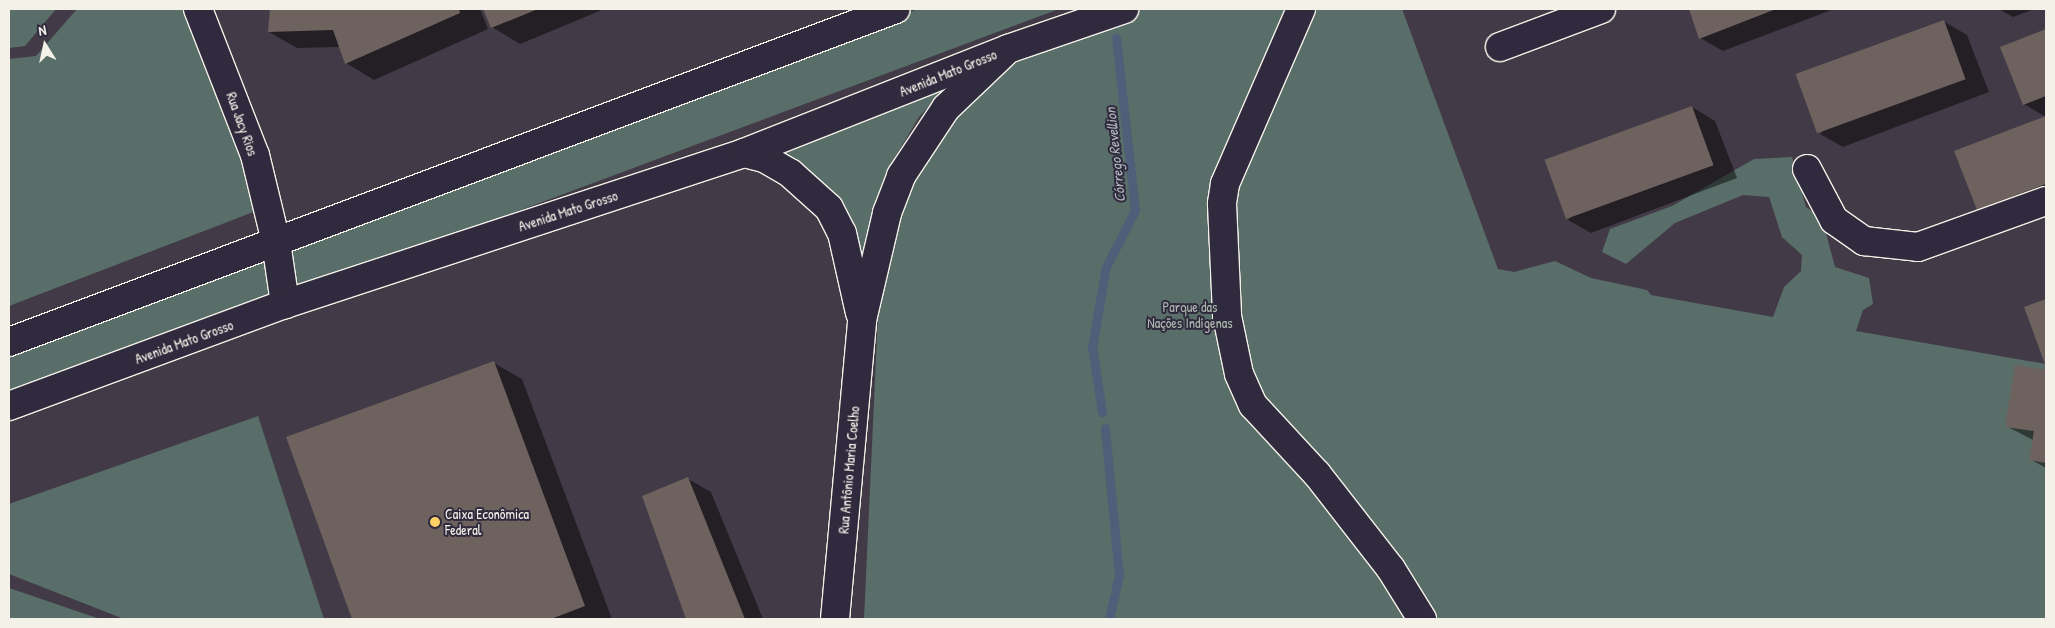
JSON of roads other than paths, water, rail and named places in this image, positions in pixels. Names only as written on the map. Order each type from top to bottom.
[{"type":"main road","name":"Rua Jacy Rios","points":[[198,9],[255,155],[276,242],[285,304]]},
{"type":"main road","points":[[9,342],[896,9]]},
{"type":"main road","name":"Avenida Mato Grosso","points":[[9,406],[285,304],[744,153],[1008,49],[1124,9]]},
{"type":"main road","points":[[1301,9],[1225,184],[1222,204],[1227,316],[1239,374],[1253,405],[1317,474],[1391,568],[1422,619]]},
{"type":"main road","points":[[1500,47],[1601,9]]},
{"type":"main road","name":"Rua Antônio Maria Coelho","points":[[835,619],[862,320],[887,213],[901,176],[946,108],[1008,49]]},
{"type":"main road","name":"Rua Antônio Maria Coelho","points":[[744,153],[764,158],[790,173],[829,208],[842,233],[862,320]]},
{"type":"main road","points":[[1807,169],[1834,220],[1864,241],[1918,247],[2046,202]]},
{"type":"waterway","name":"Córrego Revellion","points":[[1102,412],[1092,347],[1106,267],[1135,210],[1116,38]]},
{"type":"waterway","name":"Córrego Revellion","points":[[1105,428],[1119,575],[1109,619]]},
{"type":"place","name":"Caixa Econômica Federal","points":[[435,522]]},
{"type":"park label","name":"Parque das Nações Indígenas","points":[[1190,316]]}]
